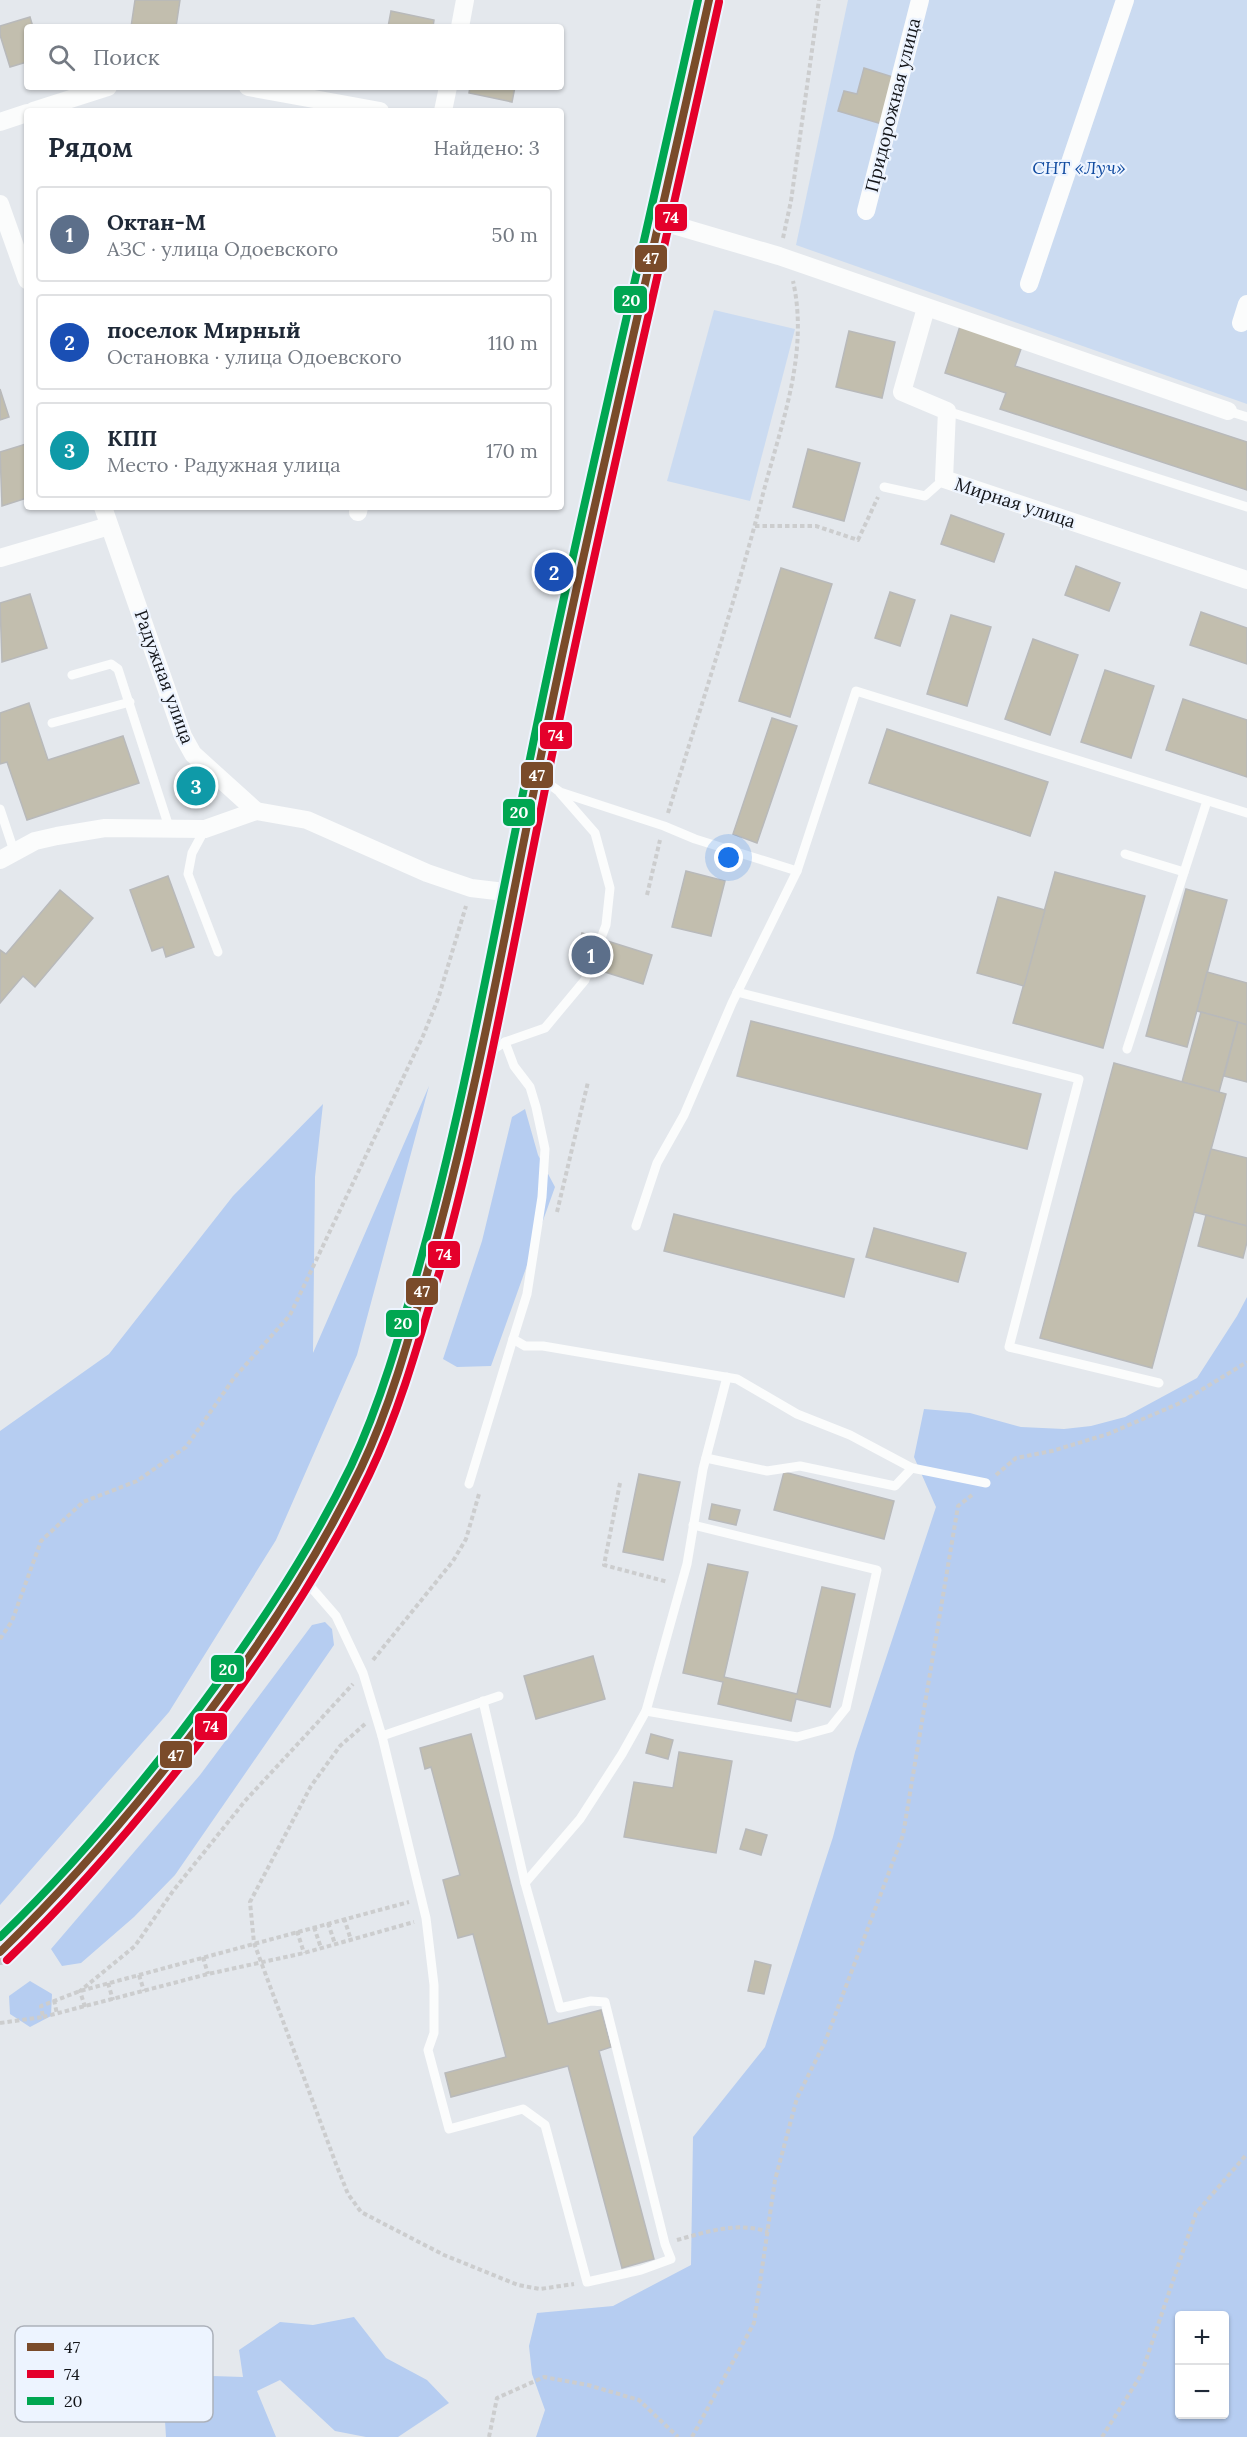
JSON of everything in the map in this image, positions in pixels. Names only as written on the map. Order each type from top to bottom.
[{"type":"street","points":[[461,24],[465,0]]},
{"type":"street","points":[[2,1945],[61,1893],[145,1795],[221,1697],[278,1616],[301,1577],[362,1466],[387,1403],[415,1318],[445,1209],[481,1057],[584,555],[709,0]]},
{"type":"street","name":"Придорожная улица","points":[[866,211],[920,0]]},
{"type":"street","points":[[1029,284],[1125,0]]},
{"type":"street","points":[[42,108],[99,90]]},
{"type":"street","points":[[264,90],[364,108]]},
{"type":"street","points":[[444,108],[447,90]]},
{"type":"street","points":[[0,122],[24,114]]},
{"type":"street","points":[[0,204],[24,272]]},
{"type":"street","points":[[660,221],[783,258],[1228,411]]},
{"type":"street","points":[[1241,322],[1247,304]]},
{"type":"street","points":[[926,308],[902,392],[947,411]]},
{"type":"street","name":"Мирная улица","points":[[947,411],[944,479],[1247,580]]},
{"type":"street","name":"Радужная улица","points":[[104,510],[183,736],[193,754],[256,812]]},
{"type":"street","points":[[0,558],[109,526]]},
{"type":"street","points":[[7,856],[35,842],[105,828],[206,828],[256,812],[307,820],[427,873],[471,888],[513,893]]},
{"type":"lane","points":[[947,411],[1247,507]]},
{"type":"lane","points":[[1228,411],[1247,417]]},
{"type":"lane","points":[[884,487],[925,496],[944,479]]},
{"type":"lane","points":[[72,675],[111,664],[118,669],[169,827]]},
{"type":"lane","points":[[636,1226],[657,1163],[684,1115],[737,992],[797,871],[856,691],[1247,813]]},
{"type":"lane","points":[[52,723],[130,702]]},
{"type":"lane","points":[[481,1057],[505,1042],[545,1028],[585,980],[606,924],[610,888],[595,833],[560,792],[537,776]]},
{"type":"lane","points":[[560,792],[664,826],[694,839],[797,871]]},
{"type":"lane","points":[[1127,1049],[1207,801]]},
{"type":"lane","points":[[0,809],[7,856]]},
{"type":"lane","points":[[206,828],[192,853],[188,874],[218,952]]},
{"type":"lane","points":[[1125,854],[1184,872]]},
{"type":"lane","points":[[737,992],[1079,1079],[1009,1347],[1159,1383]]},
{"type":"lane","points":[[469,1484],[527,1294],[542,1197],[545,1149],[537,1107],[530,1087],[514,1066],[505,1042]]},
{"type":"lane","points":[[513,1339],[525,1346],[543,1346],[737,1378],[797,1414],[850,1435],[912,1468],[986,1483]]},
{"type":"lane","points":[[525,1883],[580,1820],[646,1711],[687,1564],[706,1458],[727,1377]]},
{"type":"lane","points":[[706,1458],[767,1471],[800,1466],[895,1486],[912,1468]]},
{"type":"lane","points":[[646,1711],[796,1737],[830,1728],[846,1708],[877,1570],[693,1526]]},
{"type":"lane","points":[[301,1577],[336,1616],[363,1673],[382,1736],[426,1918],[434,1984],[434,2033],[428,2050],[449,2129],[523,2109],[545,2125],[587,2282],[641,2270],[671,2259],[664,2244],[605,2002],[591,2001],[560,2008],[525,1883],[483,1701]]},
{"type":"lane","points":[[382,1736],[499,1695]]},
{"type":"path","points":[[647,895],[655,855],[755,526],[794,379],[799,325],[783,258],[819,0]]},
{"type":"path","points":[[755,526],[816,526],[858,540],[884,487]]},
{"type":"path","points":[[0,1640],[12,1621],[41,1540],[82,1502],[137,1481],[186,1447],[234,1378],[290,1315],[423,1036],[438,999],[471,888]]},
{"type":"path","points":[[555,1220],[588,1082]]},
{"type":"path","points":[[692,2437],[754,2324],[775,2180],[797,2098],[825,2042],[903,1835],[958,1506],[1016,1458],[1052,1451],[1108,1434],[1180,1403],[1247,1362]]},
{"type":"path","points":[[620,1483],[604,1565],[681,1586]]},
{"type":"path","points":[[80,1991],[135,1946],[173,1891],[245,1801],[363,1673],[453,1561],[466,1539],[479,1493]]},
{"type":"path","points":[[375,1715],[340,1746],[311,1786],[250,1902],[254,1943],[336,2164],[348,2194],[361,2212],[444,2255],[518,2285],[540,2289],[587,2282]]},
{"type":"path","points":[[43,2017],[41,2006],[80,1991],[422,1898]]},
{"type":"path","points":[[344,1918],[351,1940]]},
{"type":"path","points":[[0,2023],[43,2017],[86,2007],[208,1974],[304,1953],[426,1918]]},
{"type":"path","points":[[328,1923],[335,1944]]},
{"type":"path","points":[[314,1927],[321,1948]]},
{"type":"path","points":[[297,1931],[304,1953]]},
{"type":"path","points":[[203,1957],[208,1974]]},
{"type":"path","points":[[139,1975],[144,1991]]},
{"type":"path","points":[[108,1983],[112,2000]]},
{"type":"path","points":[[80,1991],[86,2007]]},
{"type":"path","points":[[54,2000],[57,2014]]},
{"type":"path","points":[[1102,2437],[1141,2375],[1196,2213],[1247,2154]]},
{"type":"path","points":[[664,2244],[715,2230],[754,2227],[768,2232]]},
{"type":"path","points":[[489,2437],[497,2398],[544,2377],[588,2385],[639,2400],[678,2437]]},
{"type":"green space","name":"СНТ «Луч»","points":[[848,0],[1247,0],[1247,404],[796,245]]},
{"type":"green space","points":[[714,310],[795,329],[750,501],[667,481]]},
{"type":"shaded area","points":[[429,1086],[357,1355],[276,1540],[169,1712],[0,1905],[0,1431],[109,1354],[233,1196],[323,1104],[315,1177],[313,1353]]},
{"type":"shaded area","points":[[525,1109],[538,1155],[555,1187],[491,1366],[457,1367],[443,1359],[482,1241],[512,1117]]},
{"type":"shaded area","points":[[1247,1297],[1247,2437],[536,2437],[545,2410],[532,2374],[529,2346],[537,2313],[613,2306],[691,2265],[693,2137],[765,2047],[833,1837],[855,1752],[936,1507],[914,1457],[924,1409],[970,1413],[1021,1427],[1064,1429],[1091,1426],[1125,1417],[1197,1378]]},
{"type":"shaded area","points":[[325,1622],[332,1629],[334,1645],[175,1875],[134,1917],[81,1963],[62,1966],[51,1949],[200,1775],[312,1625]]},
{"type":"shaded area","points":[[30,1981],[52,1994],[51,2016],[30,2027],[10,2014],[9,1996]]},
{"type":"shaded area","points":[[354,2317],[386,2358],[427,2380],[449,2403],[398,2437],[366,2437],[335,2431],[280,2380],[257,2391],[276,2437],[166,2437],[165,2422],[213,2422],[213,2376],[243,2377],[239,2350],[280,2322],[313,2325]]},
{"type":"building","points":[[135,0],[180,0],[176,24],[131,24]]},
{"type":"building","points":[[391,11],[434,20],[433,24],[389,24]]},
{"type":"building","points":[[30,17],[32,24],[24,24],[24,63],[10,67],[0,35],[0,26]]},
{"type":"building","points":[[864,68],[896,78],[882,124],[838,111],[844,91],[857,94]]},
{"type":"building","points":[[470,90],[514,90],[512,102],[469,93]]},
{"type":"building","points":[[960,326],[1022,346],[1015,366],[1247,442],[1247,490],[1000,409],[1006,393],[945,373]]},
{"type":"building","points":[[849,331],[895,342],[882,398],[836,387]]},
{"type":"building","points":[[0,389],[9,417],[0,420]]},
{"type":"building","points":[[24,445],[24,499],[2,506],[0,452]]},
{"type":"building","points":[[808,449],[860,463],[844,521],[793,507]]},
{"type":"building","points":[[951,515],[1004,534],[994,562],[941,544]]},
{"type":"building","points":[[1076,566],[1120,583],[1109,611],[1065,595]]},
{"type":"building","points":[[781,568],[832,584],[790,717],[739,701]]},
{"type":"building","points":[[890,592],[915,600],[900,646],[875,638]]},
{"type":"building","points":[[30,594],[47,648],[2,662],[0,603]]},
{"type":"building","points":[[1201,612],[1247,628],[1247,664],[1190,645]]},
{"type":"building","points":[[951,615],[991,627],[967,706],[927,694]]},
{"type":"building","points":[[1033,639],[1078,655],[1050,735],[1005,719]]},
{"type":"building","points":[[1105,670],[1154,686],[1131,758],[1081,742]]},
{"type":"building","points":[[1183,699],[1247,720],[1247,777],[1166,750]]},
{"type":"building","points":[[29,703],[48,760],[123,736],[139,783],[27,820],[7,762],[0,764],[0,713]]},
{"type":"building","points":[[772,718],[797,726],[757,843],[733,834]]},
{"type":"building","points":[[887,729],[1048,782],[1030,836],[869,783]]},
{"type":"building","points":[[194,773],[209,785],[197,800],[182,788]]},
{"type":"building","points":[[686,871],[725,881],[711,936],[672,927]]},
{"type":"building","points":[[1055,872],[1145,896],[1103,1048],[1013,1023]]},
{"type":"building","points":[[168,876],[194,947],[166,957],[163,947],[152,951],[130,890]]},
{"type":"building","points":[[1186,889],[1227,900],[1187,1047],[1146,1036]]},
{"type":"building","points":[[60,890],[93,918],[35,987],[23,976],[0,1003],[0,950],[6,954]]},
{"type":"building","points":[[998,897],[1045,910],[1024,986],[977,973]]},
{"type":"building","points":[[582,933],[652,955],[643,984],[573,962]]},
{"type":"building","points":[[1207,972],[1247,983],[1247,1025],[1197,1011]]},
{"type":"building","points":[[1201,1012],[1238,1022],[1219,1092],[1182,1082]]},
{"type":"building","points":[[751,1021],[1041,1094],[1027,1149],[737,1076]]},
{"type":"building","points":[[1238,1022],[1247,1025],[1247,1082],[1224,1076]]},
{"type":"building","points":[[1114,1063],[1226,1094],[1152,1368],[1040,1338]]},
{"type":"building","points":[[1211,1149],[1247,1158],[1247,1226],[1194,1212]]},
{"type":"building","points":[[674,1214],[854,1259],[844,1297],[664,1251]]},
{"type":"building","points":[[1206,1215],[1247,1226],[1247,1242],[1243,1258],[1198,1246]]},
{"type":"building","points":[[874,1228],[966,1253],[958,1282],[866,1257]]},
{"type":"building","points":[[784,1472],[894,1501],[884,1539],[774,1510]]},
{"type":"building","points":[[639,1474],[680,1482],[663,1560],[623,1552]]},
{"type":"building","points":[[712,1504],[740,1510],[736,1525],[709,1519]]},
{"type":"building","points":[[708,1564],[748,1572],[724,1677],[797,1694],[822,1587],[855,1594],[830,1707],[796,1699],[791,1721],[718,1704],[723,1682],[683,1673]]},
{"type":"building","points":[[593,1656],[605,1699],[536,1719],[524,1676]]},
{"type":"building","points":[[471,1734],[548,2024],[601,2010],[611,2047],[599,2051],[654,2259],[622,2268],[568,2066],[451,2097],[445,2073],[506,2057],[473,1934],[458,1938],[443,1880],[460,1875],[431,1767],[425,1769],[420,1748]]},
{"type":"building","points":[[651,1734],[673,1740],[668,1759],[646,1753]]},
{"type":"building","points":[[679,1752],[732,1761],[716,1853],[624,1837],[634,1782],[673,1788]]},
{"type":"building","points":[[746,1829],[767,1835],[761,1855],[740,1849]]},
{"type":"building","points":[[755,1961],[771,1965],[764,1994],[748,1991]]},
{"type":"transit line","name":"20","points":[[0,1937],[48,1889],[117,1812],[181,1732],[251,1636],[294,1570],[333,1501],[362,1442],[381,1393],[412,1291],[449,1151],[563,602],[698,0]]},
{"type":"transit line","name":"47","points":[[0,1952],[75,1875],[122,1821],[238,1673],[283,1607],[324,1539],[361,1468],[390,1398],[442,1218],[471,1099],[574,599],[709,0]]},
{"type":"transit line","name":"74","points":[[7,1960],[58,1909],[130,1828],[246,1680],[291,1614],[332,1546],[369,1475],[399,1400],[439,1273],[469,1157],[584,603],[719,2]]},
{"type":"place","name":"поселок Мирный","points":[[554,572]]},
{"type":"place","name":"КПП","points":[[196,786]]},
{"type":"place","name":"Октан-М","points":[[591,955]]}]
